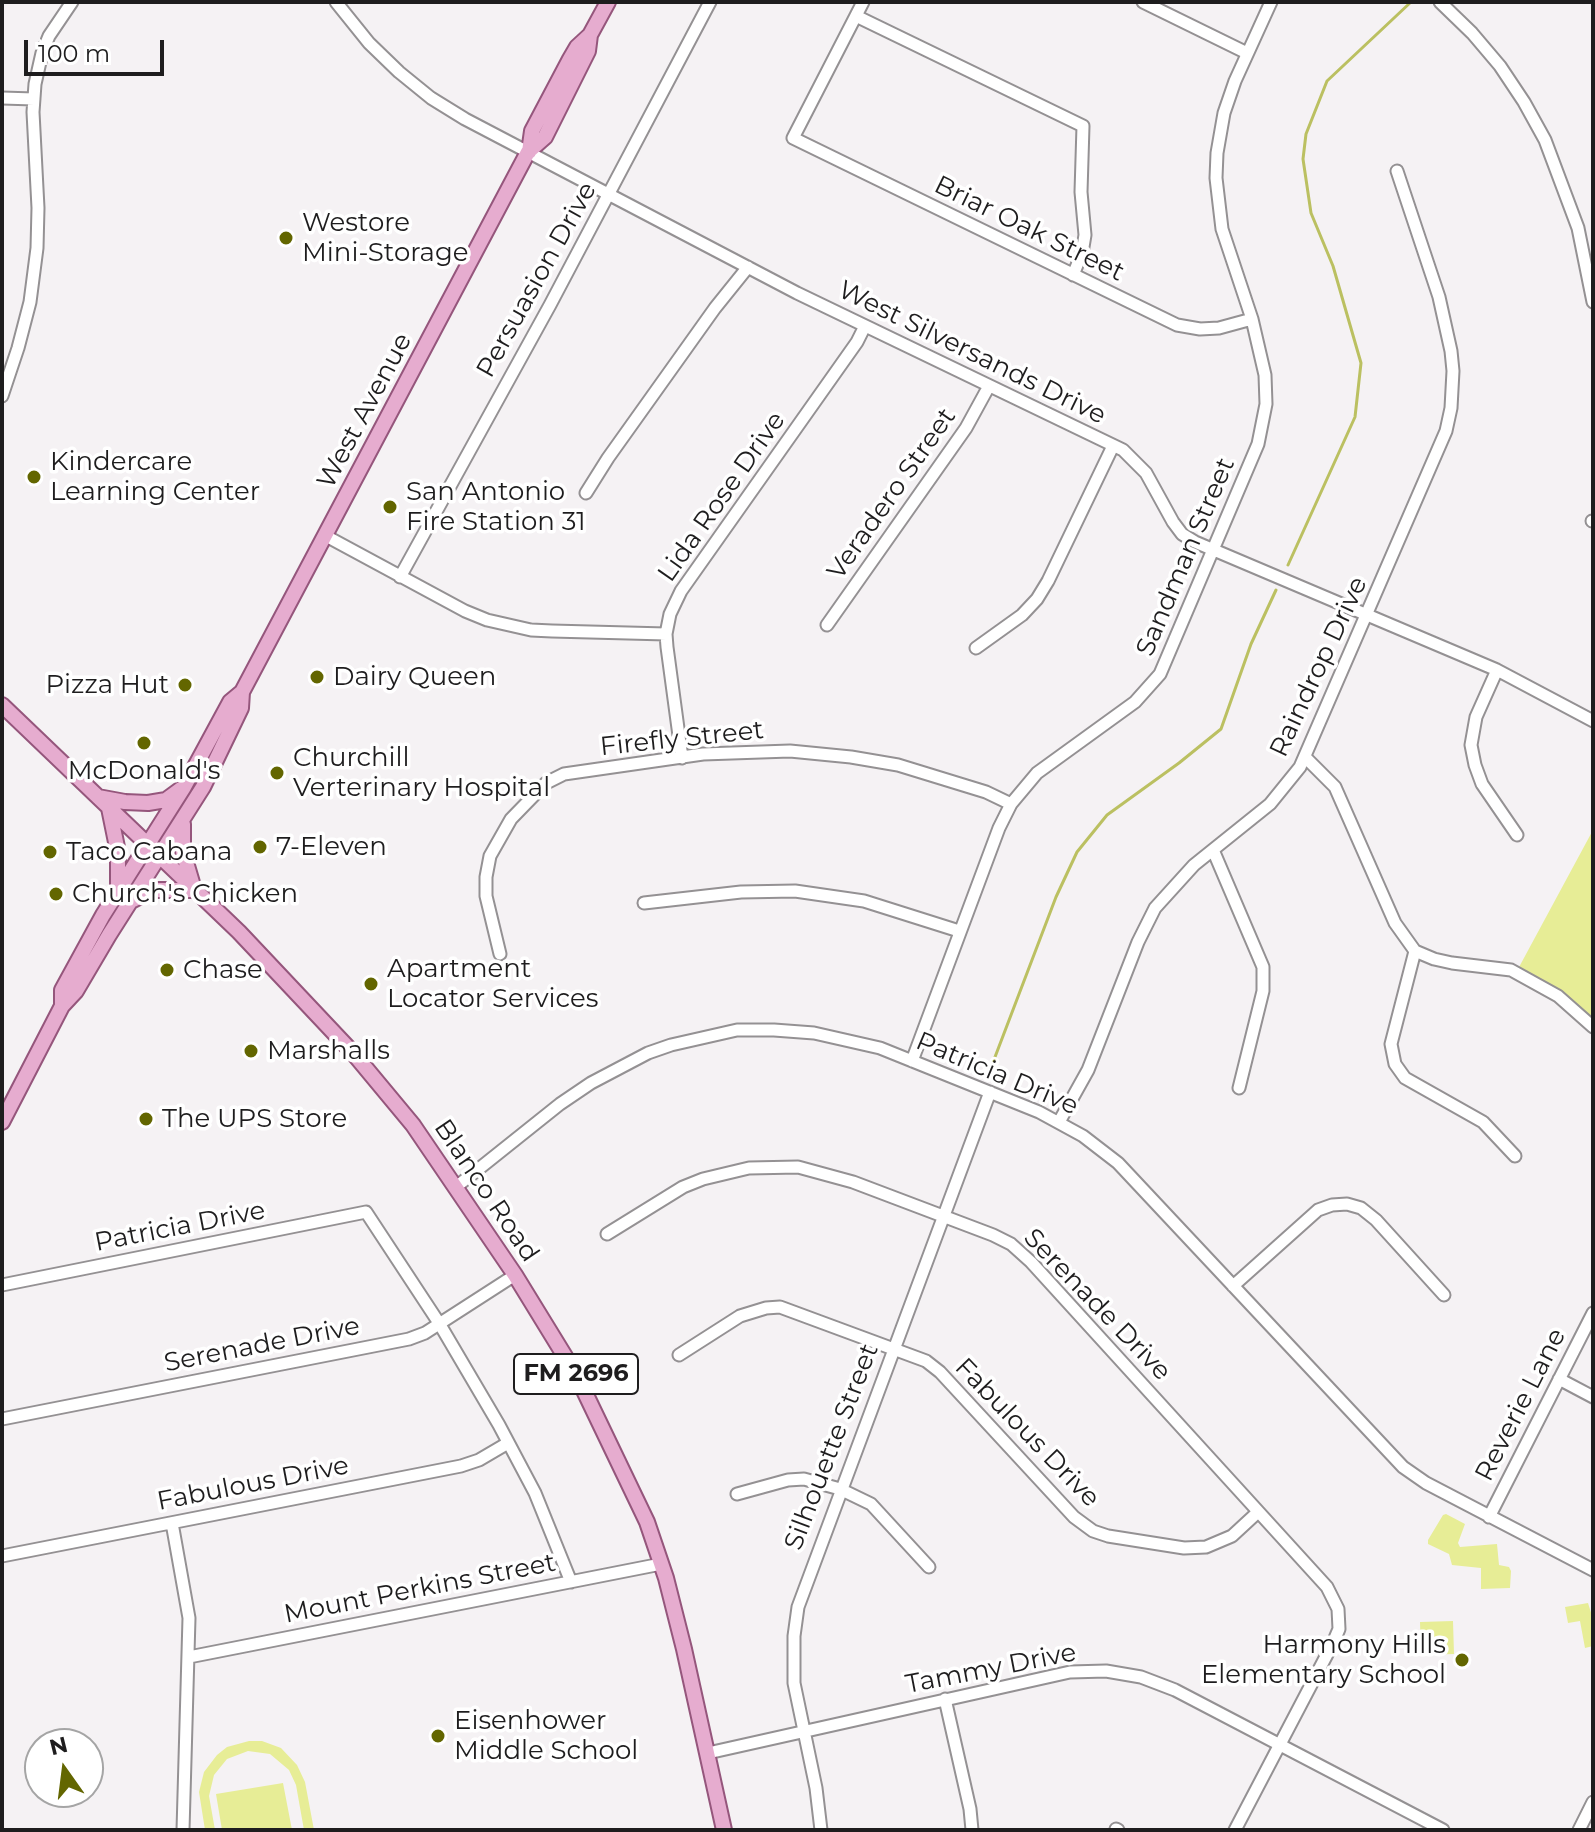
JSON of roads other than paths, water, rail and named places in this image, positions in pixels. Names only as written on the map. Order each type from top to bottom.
[{"type":"main road","name":"West Avenue","points":[[2,1122],[62,1006],[76,991],[129,903],[184,787],[230,702],[242,692],[528,152],[532,131],[577,47],[590,35],[608,2]]},
{"type":"main road","name":"West Avenue","points":[[62,1006],[62,990],[118,892],[183,822],[241,708],[242,692]]},
{"type":"main road","name":"Blanco Road","points":[[2,705],[239,932],[354,1054],[413,1125],[515,1275],[577,1376],[647,1522],[684,1649],[724,1830]]},
{"type":"main road","points":[[97,796],[148,803],[166,800],[184,787]]},
{"type":"main road","points":[[109,807],[118,852],[118,892]]},
{"type":"main road","points":[[129,903],[152,890],[194,890],[183,852],[183,822]]},
{"type":"street","points":[[2,396],[30,302],[37,248],[34,99],[42,53],[58,21],[72,2]]},
{"type":"street","name":"West Silversands Drive","points":[[336,2],[369,43],[431,98],[748,267],[1113,446],[1135,460],[1146,473],[1182,534],[1214,551],[1497,670],[1593,721]]},
{"type":"street","name":"Persuasion Drive","points":[[400,577],[609,195],[710,2]]},
{"type":"street","points":[[863,2],[856,16],[1083,126],[1081,192],[1085,235],[1073,275]]},
{"type":"street","points":[[1143,2],[1247,53]]},
{"type":"street","name":"Sandman Street","points":[[912,1061],[959,931],[1011,804],[1050,762],[1135,702],[1153,684],[1168,660],[1251,463],[1263,424],[1267,393],[1252,319],[1222,229],[1216,178],[1217,153],[1224,113],[1271,2]]},
{"type":"street","points":[[1440,2],[1481,44],[1524,102],[1545,140],[1587,241],[1593,302]]},
{"type":"street","name":"Briar Oak Street","points":[[856,16],[793,138],[1177,325],[1219,328],[1252,319]]},
{"type":"street","points":[[2,98],[34,99]]},
{"type":"street","name":"Raindrop Drive","points":[[1059,1122],[1099,1045],[1150,916],[1179,879],[1270,804],[1295,775],[1368,616],[1446,431],[1453,371],[1439,297],[1397,171]]},
{"type":"street","points":[[586,493],[715,308],[748,267]]},
{"type":"street","name":"Lida Rose Drive","points":[[682,758],[666,634],[670,614],[677,598],[857,342],[865,326]]},
{"type":"street","name":"Veradero Street","points":[[827,625],[966,428],[989,386]]},
{"type":"street","points":[[976,648],[1022,615],[1037,599],[1113,446]]},
{"type":"street","points":[[326,536],[465,611],[508,626],[552,631],[666,634]]},
{"type":"street","points":[[1497,670],[1476,717],[1471,745],[1482,784],[1517,835]]},
{"type":"street","name":"Firefly Street","points":[[500,954],[486,896],[486,877],[494,846],[511,819],[546,783],[564,774],[729,752],[790,751],[898,765],[986,792],[1011,804]]},
{"type":"street","points":[[1305,757],[1335,787],[1395,923],[1415,951],[1452,963],[1511,970],[1558,996],[1593,1027]]},
{"type":"street","points":[[1213,850],[1263,967],[1263,991],[1239,1088]]},
{"type":"street","points":[[644,903],[741,892],[795,891],[864,901],[959,931]]},
{"type":"street","points":[[1415,951],[1391,1044],[1395,1064],[1405,1078],[1483,1122],[1515,1156]]},
{"type":"street","name":"Patricia Drive","points":[[456,1187],[560,1104],[591,1083],[648,1053],[737,1030],[814,1033],[880,1048],[1059,1122],[1118,1163],[1403,1467],[1426,1483],[1593,1570]]},
{"type":"street","name":"Silhouette Street","points":[[821,1830],[793,1666],[798,1607],[990,1092]]},
{"type":"street","name":"Serenade Drive","points":[[607,1234],[693,1183],[722,1173],[775,1166],[818,1171],[944,1216],[1011,1244],[1031,1262],[1333,1595],[1339,1614],[1339,1629],[1279,1745]]},
{"type":"street","points":[[1233,1286],[1318,1210],[1347,1204],[1361,1208],[1376,1220],[1444,1295]]},
{"type":"street","name":"Patricia Drive","points":[[2,1285],[366,1212],[439,1323]]},
{"type":"street","name":"Serenade Drive","points":[[2,1419],[409,1339],[515,1275]]},
{"type":"street","name":"Fabulous Drive","points":[[679,1355],[740,1316],[780,1307],[926,1361],[940,1372],[1061,1504],[1093,1531],[1184,1548],[1206,1547],[1232,1536],[1258,1512]]},
{"type":"street","name":"Reverie Lane","points":[[1489,1517],[1593,1313]]},
{"type":"street","points":[[439,1323],[508,1443],[547,1520],[571,1582]]},
{"type":"street","points":[[1559,1379],[1593,1397]]},
{"type":"street","name":"Fabulous Drive","points":[[2,1556],[461,1466],[479,1460],[508,1443]]},
{"type":"street","points":[[737,1494],[796,1480],[813,1481],[840,1489],[871,1504],[929,1567]]},
{"type":"street","points":[[172,1523],[187,1602],[189,1657],[183,1830]]},
{"type":"street","name":"Mount Perkins Street","points":[[189,1657],[661,1564]]},
{"type":"street","name":"Tammy Drive","points":[[708,1753],[1070,1672],[1124,1673],[1167,1686],[1443,1830]]},
{"type":"street","points":[[945,1699],[972,1830]]},
{"type":"street","points":[[1235,1830],[1279,1745]]},
{"type":"street","points":[[1579,1830],[1593,1802]]},
{"type":"waterway","points":[[1288,565],[1355,417],[1361,363],[1333,266],[1311,213],[1303,159],[1306,134],[1327,81],[1411,2]]},
{"type":"waterway","points":[[987,1078],[1056,897],[1077,852],[1107,815],[1221,729],[1251,644],[1276,590]]},
{"type":"place","name":"Westore Mini-Storage","points":[[286,238]]},
{"type":"place","name":"Kindercare Learning Center","points":[[34,477]]},
{"type":"place","name":"San Antonio Fire Station 31","points":[[390,507]]},
{"type":"place","name":"Dairy Queen","points":[[317,677]]},
{"type":"place","name":"Pizza Hut","points":[[185,685]]},
{"type":"place","name":"McDonald's","points":[[144,743]]},
{"type":"place","name":"Churchill Verterinary Hospital","points":[[277,773]]},
{"type":"place","name":"7-Eleven","points":[[260,847]]},
{"type":"place","name":"Taco Cabana","points":[[50,852]]},
{"type":"place","name":"Church's Chicken","points":[[56,894]]},
{"type":"place","name":"Chase","points":[[167,970]]},
{"type":"place","name":"Apartment Locator Services","points":[[371,984]]},
{"type":"place","name":"Marshalls","points":[[251,1051]]},
{"type":"place","name":"The UPS Store","points":[[146,1119]]},
{"type":"place","name":"Harmony Hills Elementary School","points":[[1462,1660]]},
{"type":"place","name":"Eisenhower Middle School","points":[[438,1736]]}]
